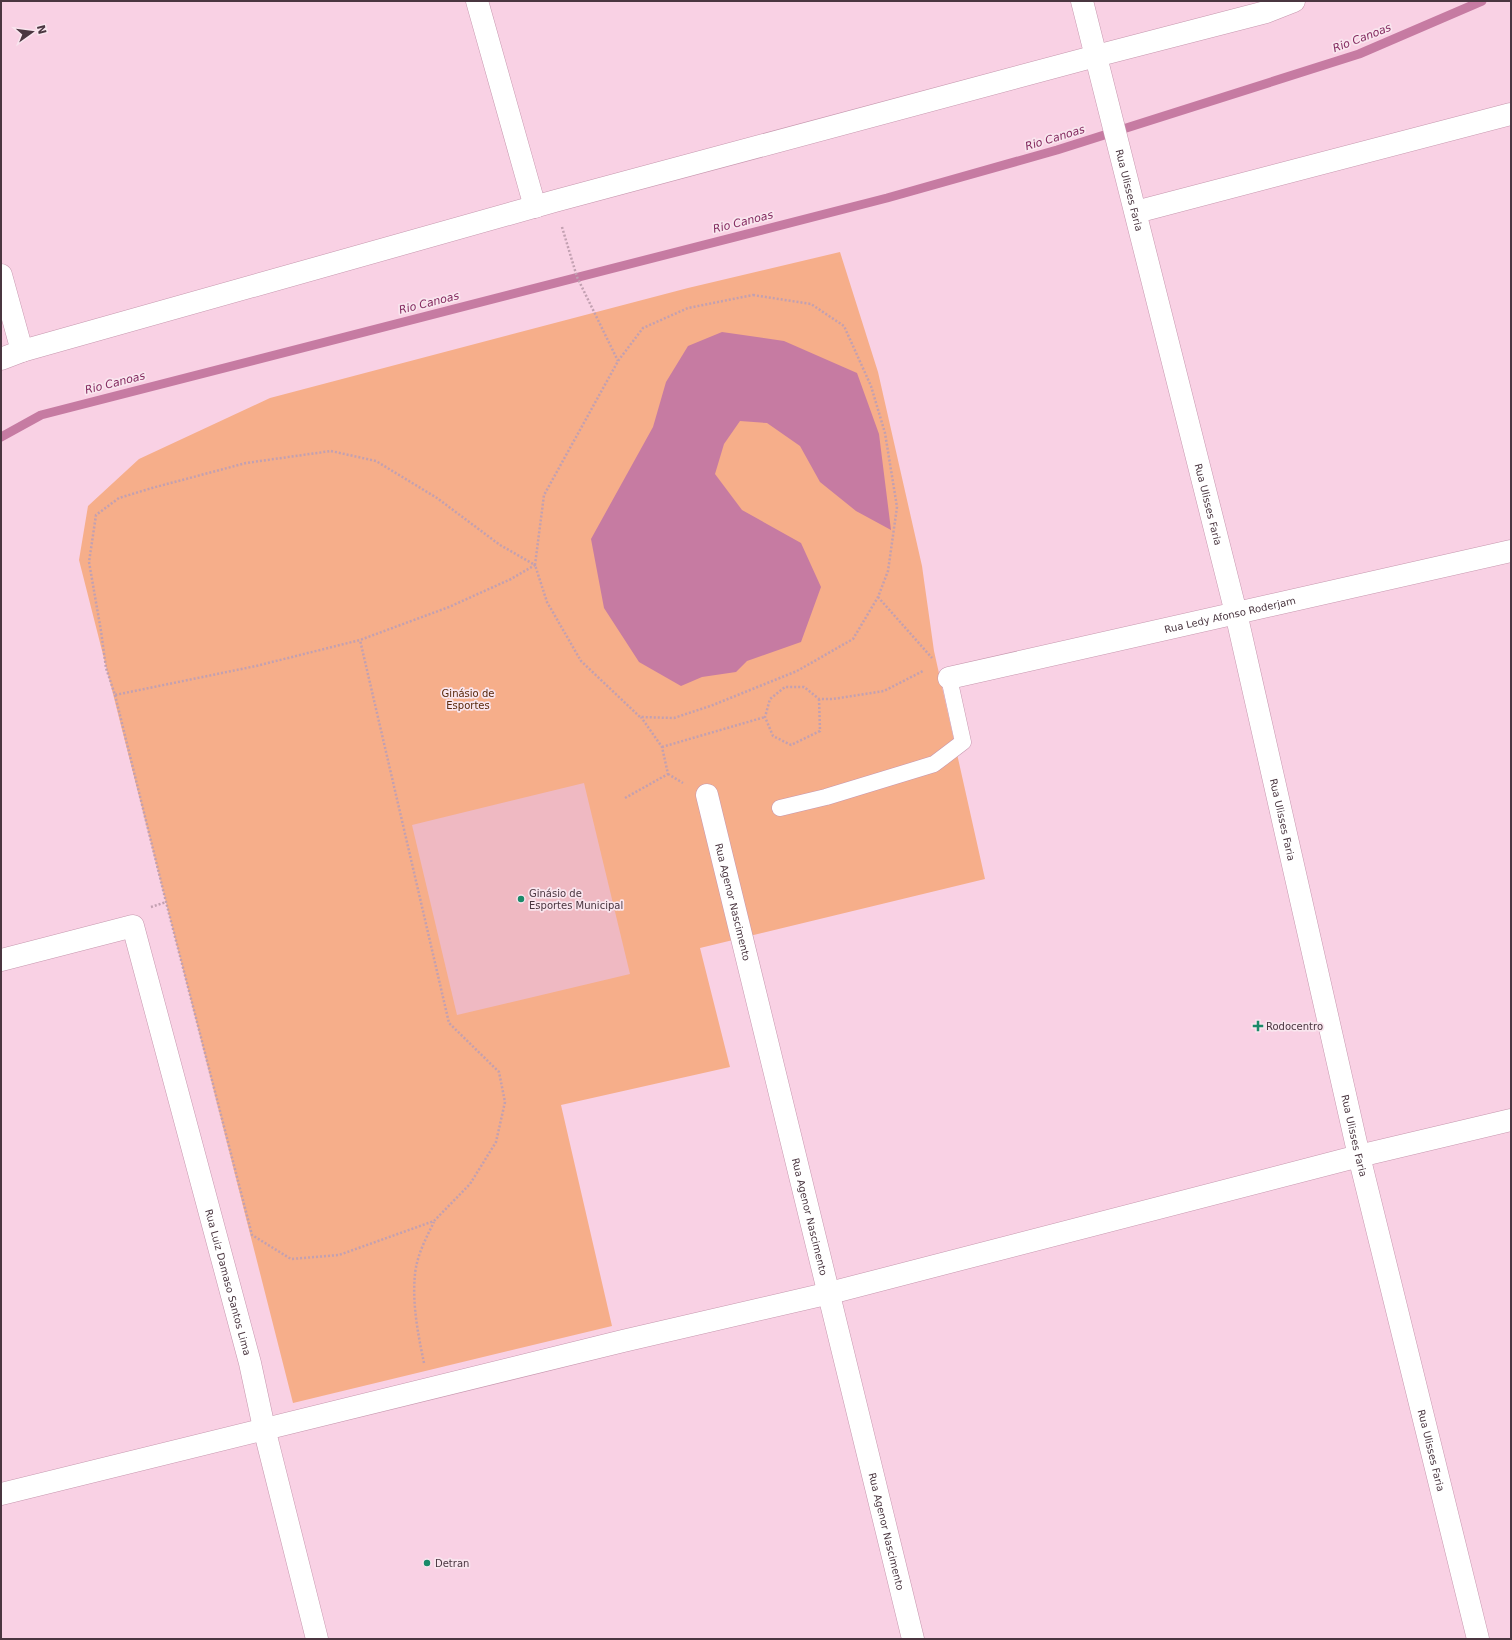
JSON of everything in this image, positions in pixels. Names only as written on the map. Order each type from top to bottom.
[{"type":"street","points":[[477,1],[545,204]]},
{"type":"street","name":"Rua Ulisses Faria","points":[[1082,1],[1236,613],[1359,1156],[1478,1639]]},
{"type":"street","points":[[1,359],[22,351],[545,204],[1096,56],[1266,12],[1294,1]]},
{"type":"street","points":[[1136,212],[1511,114]]},
{"type":"street","points":[[1,275],[22,351]]},
{"type":"street","name":"Rua Ledy Afonso Roderjam","points":[[943,671],[1236,613],[1511,551]]},
{"type":"street","name":"Rua Agenor Nascimento","points":[[707,795],[830,1293],[913,1639]]},
{"type":"street","name":"Rua Luiz Damaso Santos Lima","points":[[1,960],[133,926],[250,1363],[264,1428],[318,1639]]},
{"type":"street","points":[[1,1494],[264,1428],[830,1293],[1359,1156],[1511,1120]]},
{"type":"lane","points":[[780,808],[826,797],[934,764],[963,742],[943,671]]},
{"type":"path","points":[[545,204],[577,277],[618,361]]},
{"type":"path","points":[[625,798],[668,774],[662,747],[640,717],[581,661],[547,602],[534,565],[544,495],[618,361],[643,328],[688,308],[754,295],[811,304],[844,326],[871,386],[885,433],[897,507],[888,571],[878,597],[853,639],[797,671],[713,705],[674,718],[640,717]]},
{"type":"path","points":[[434,1221],[339,1255],[291,1260],[252,1235],[166,902],[115,695],[106,668],[89,562],[96,515],[119,498],[246,463],[331,450],[376,461],[437,498],[500,545],[534,565]]},
{"type":"path","points":[[115,695],[256,666],[360,640],[449,607],[511,579],[534,565]]},
{"type":"path","points":[[819,699],[820,731],[792,745],[773,736],[765,717],[770,699],[785,687],[804,687],[819,699],[833,699],[884,691],[943,671],[878,597]]},
{"type":"path","points":[[360,640],[449,1023],[499,1072],[505,1102],[496,1142],[470,1184],[434,1221],[423,1244],[415,1274],[416,1324],[429,1388]]},
{"type":"path","points":[[662,747],[765,717]]},
{"type":"green space","name":"Ginásio de Esportes","points":[[840,252],[878,372],[922,566],[934,651],[985,879],[700,948],[730,1067],[561,1105],[612,1326],[293,1403],[79,560],[88,506],[139,459],[270,398],[688,288]]},
{"type":"shaded area","points":[[722,332],[784,341],[857,373],[879,434],[891,530],[856,511],[820,482],[800,446],[767,423],[740,421],[724,444],[715,474],[742,510],[801,543],[821,587],[801,642],[747,661],[736,672],[702,677],[681,686],[639,662],[604,608],[591,539],[653,427],[666,382],[688,346]]},
{"type":"building","name":"Ginásio de Esportes Municipal","points":[[584,783],[630,974],[457,1015],[412,825]]},
{"type":"waterway","name":"Rio Canoas","points":[[1,437],[41,415],[887,198],[1057,150],[1359,54],[1482,1]]},
{"type":"place","name":"Ginásio de Esportes Municipal","points":[[521,899]]},
{"type":"place","name":"Rodocentro","points":[[1258,1026]]},
{"type":"place","name":"Detran","points":[[427,1563]]}]
